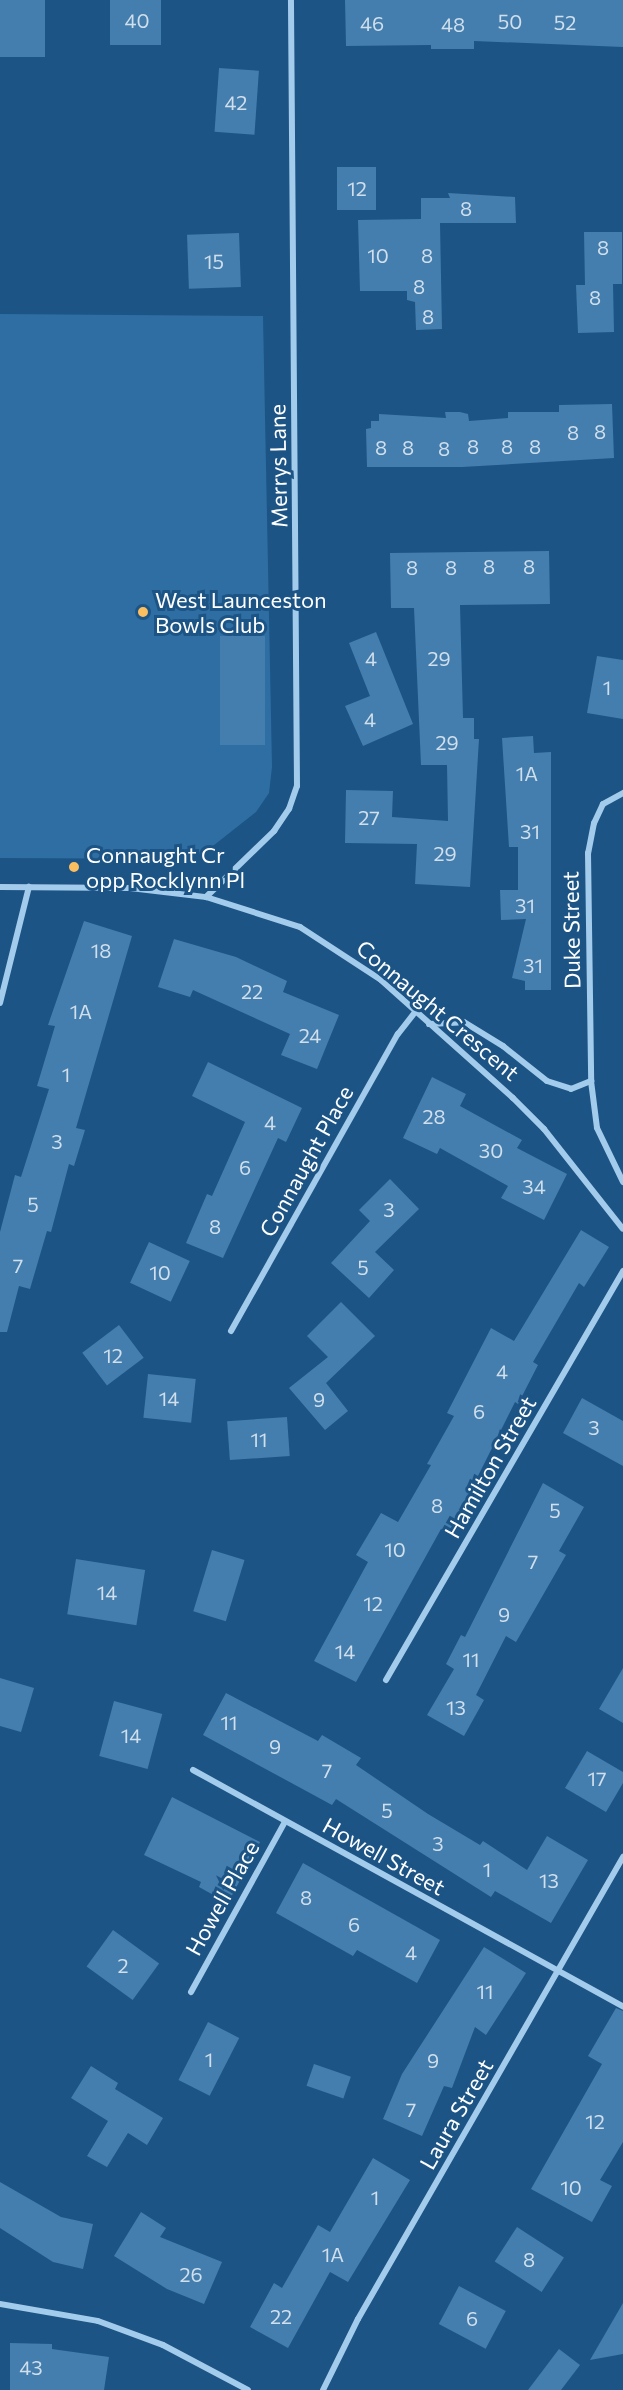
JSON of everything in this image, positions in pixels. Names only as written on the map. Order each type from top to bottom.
[{"type":"street","name":"Merrys Lane","points":[[206,897],[274,831],[289,809],[297,786],[291,0]]},
{"type":"street","name":"Duke Street","points":[[623,793],[603,804],[594,824],[588,853],[591,1081],[597,1128],[623,1182]]},
{"type":"street","name":"Connaught Crescent","points":[[0,887],[130,888],[206,897],[300,927],[347,955],[416,1012],[544,1129],[623,1229]]},
{"type":"street","points":[[0,1003],[29,887]]},
{"type":"street","name":"Connaught Place","points":[[231,1331],[398,1034],[416,1012]]},
{"type":"street","points":[[429,1024],[464,1022],[547,1081],[572,1089],[591,1081]]},
{"type":"street","name":"Hamilton Street","points":[[386,1680],[623,1271]]},
{"type":"street","name":"Howell Street","points":[[193,1770],[557,1973],[623,2006]]},
{"type":"street","name":"Howell Place","points":[[191,1992],[285,1822]]},
{"type":"street","name":"Laura Street","points":[[322,2390],[358,2319],[623,1857]]},
{"type":"street","points":[[0,2304],[98,2321],[163,2345],[248,2390]]},
{"type":"shaded area","points":[[0,314],[263,316],[272,767],[269,793],[256,812],[204,853],[185,859],[0,858]]},
{"type":"building","points":[[0,0],[45,0],[45,57],[0,57]]},
{"type":"building","points":[[110,0],[161,0],[161,45],[110,45]]},
{"type":"building","points":[[345,0],[623,0],[623,47],[474,41],[474,49],[431,49],[431,45],[346,46]]},
{"type":"building","points":[[219,68],[259,71],[254,135],[215,132]]},
{"type":"building","points":[[337,167],[376,167],[376,210],[337,210]]},
{"type":"building","points":[[448,193],[515,197],[516,223],[440,223],[442,329],[416,330],[415,302],[407,300],[407,291],[360,291],[358,220],[421,219],[421,198],[450,198]]},
{"type":"building","points":[[584,232],[622,232],[622,284],[613,284],[614,332],[578,333],[576,285],[585,285]]},
{"type":"building","points":[[239,233],[241,287],[189,289],[187,235]]},
{"type":"building","points":[[612,404],[614,458],[462,467],[367,467],[366,429],[371,428],[371,421],[379,421],[379,414],[446,418],[445,412],[460,412],[468,414],[469,421],[508,418],[508,412],[559,412],[559,405]]},
{"type":"building","points":[[549,551],[550,604],[460,605],[463,718],[474,718],[474,739],[479,739],[470,887],[415,884],[417,844],[345,843],[346,790],[393,791],[392,817],[448,821],[447,765],[421,765],[414,608],[391,608],[390,553]]},
{"type":"building","points":[[376,632],[413,724],[363,746],[345,706],[370,696],[349,643]]},
{"type":"building","points":[[220,636],[265,636],[265,745],[220,745]]},
{"type":"building","points":[[597,656],[623,660],[623,719],[587,713]]},
{"type":"building","points":[[533,736],[534,753],[551,752],[551,990],[525,990],[525,981],[512,978],[526,919],[501,920],[500,890],[518,890],[518,847],[509,847],[502,738]]},
{"type":"building","points":[[84,921],[132,936],[76,1128],[85,1130],[74,1166],[69,1164],[51,1232],[47,1231],[30,1289],[19,1286],[7,1332],[0,1332],[0,1232],[15,1175],[21,1177],[49,1089],[37,1086],[55,1026],[48,1025]]},
{"type":"building","points":[[174,939],[236,957],[287,981],[283,992],[339,1015],[317,1069],[281,1055],[290,1034],[193,990],[190,997],[158,987]]},
{"type":"building","points":[[208,1062],[302,1108],[286,1142],[278,1138],[223,1258],[186,1243],[207,1194],[212,1196],[245,1122],[192,1096]]},
{"type":"building","points":[[432,1077],[466,1094],[460,1106],[522,1140],[517,1148],[567,1174],[544,1220],[501,1198],[508,1186],[440,1148],[437,1154],[403,1138]]},
{"type":"building","points":[[390,1179],[419,1209],[375,1252],[394,1270],[369,1298],[331,1263],[370,1221],[359,1210]]},
{"type":"building","points":[[581,1230],[609,1247],[584,1287],[579,1283],[533,1362],[538,1365],[518,1404],[515,1402],[449,1534],[441,1529],[356,1682],[314,1661],[368,1562],[356,1555],[381,1513],[398,1522],[431,1465],[427,1464],[454,1416],[447,1413],[491,1328],[514,1341]]},
{"type":"building","points":[[149,1242],[190,1261],[171,1302],[130,1283]]},
{"type":"building","points":[[341,1302],[375,1336],[326,1383],[348,1411],[325,1430],[289,1388],[328,1357],[307,1336]]},
{"type":"building","points":[[119,1325],[144,1358],[107,1385],[82,1353]]},
{"type":"building","points":[[148,1374],[196,1379],[191,1423],[143,1418]]},
{"type":"building","points":[[582,1398],[623,1421],[623,1466],[563,1433]]},
{"type":"building","points":[[287,1417],[290,1456],[230,1460],[227,1421]]},
{"type":"building","points":[[543,1483],[584,1507],[559,1551],[566,1555],[516,1642],[506,1636],[476,1695],[484,1700],[464,1736],[427,1715],[454,1669],[446,1664],[461,1635],[465,1637]]},
{"type":"building","points":[[212,1550],[245,1560],[226,1621],[193,1611]]},
{"type":"building","points":[[76,1559],[145,1570],[136,1625],[67,1614]]},
{"type":"building","points":[[623,1668],[623,1723],[599,1709]]},
{"type":"building","points":[[0,1678],[34,1688],[21,1732],[0,1726]]},
{"type":"building","points":[[226,1693],[318,1741],[322,1735],[361,1758],[356,1765],[428,1814],[480,1845],[483,1841],[527,1870],[547,1836],[588,1860],[551,1923],[495,1891],[491,1897],[336,1799],[332,1805],[203,1735]]},
{"type":"building","points":[[114,1701],[162,1714],[148,1769],[99,1756]]},
{"type":"building","points":[[587,1751],[623,1772],[623,1783],[606,1812],[565,1788]]},
{"type":"building","points":[[172,1797],[260,1842],[228,1903],[199,1887],[201,1882],[144,1855]]},
{"type":"building","points":[[303,1863],[440,1940],[417,1983],[357,1950],[353,1956],[276,1913]]},
{"type":"building","points":[[113,1930],[159,1964],[133,2000],[87,1966]]},
{"type":"building","points":[[484,1947],[526,1973],[486,2035],[475,2027],[452,2088],[444,2086],[422,2136],[383,2119],[402,2074]]},
{"type":"building","points":[[616,2008],[623,2011],[623,2142],[600,2180],[612,2186],[592,2222],[531,2189],[602,2064],[588,2056]]},
{"type":"building","points":[[208,2022],[239,2038],[210,2096],[178,2080]]},
{"type":"building","points":[[314,2064],[351,2077],[343,2098],[307,2086]]},
{"type":"building","points":[[91,2066],[118,2083],[115,2089],[163,2118],[147,2145],[128,2133],[107,2167],[87,2156],[108,2121],[71,2098]]},
{"type":"building","points":[[373,2158],[410,2180],[348,2282],[330,2272],[288,2348],[250,2327],[274,2283],[282,2288],[318,2225],[330,2232]]},
{"type":"building","points":[[0,2182],[61,2217],[93,2224],[83,2269],[53,2262],[0,2228]]},
{"type":"building","points":[[141,2212],[166,2228],[160,2237],[222,2262],[204,2304],[167,2289],[114,2256]]},
{"type":"building","points":[[517,2227],[564,2257],[542,2292],[495,2261]]},
{"type":"building","points":[[459,2286],[506,2311],[486,2349],[439,2324]]},
{"type":"building","points":[[623,2303],[623,2354],[590,2360]]},
{"type":"building","points":[[10,2343],[52,2344],[52,2349],[109,2357],[104,2390],[10,2390]]},
{"type":"building","points":[[559,2349],[580,2365],[561,2390],[528,2390]]},
{"type":"place","name":"West Launceston Bowls Club","points":[[143,612]]},
{"type":"place","name":"Connaught Cr opp Rocklynn Pl","points":[[74,867]]}]
